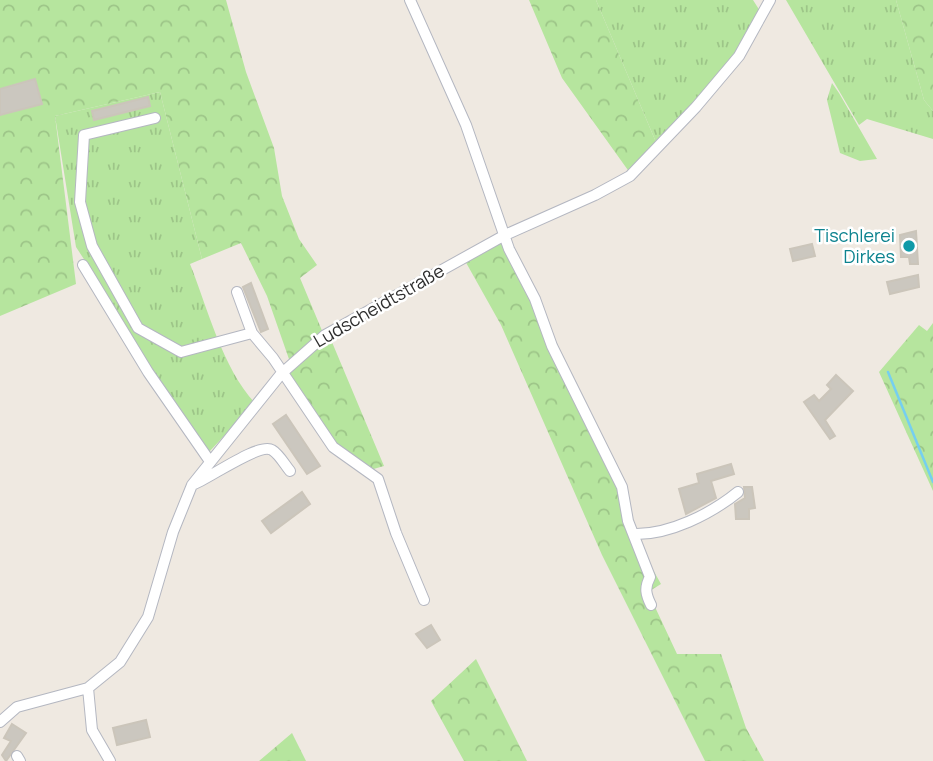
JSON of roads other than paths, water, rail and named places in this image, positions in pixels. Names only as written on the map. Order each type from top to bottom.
[{"type":"street","points":[[410,0],[466,125],[505,234],[536,299],[556,354],[622,487],[628,521],[650,577],[646,585],[646,595],[651,606]]},
{"type":"street","points":[[755,0],[764,11]]},
{"type":"street","name":"Ludscheidtstraße","points":[[0,722],[17,707],[88,688],[120,662],[142,631],[173,532],[192,485],[209,460],[281,374],[325,335],[505,234],[595,195],[629,176],[725,74],[739,56],[770,0]]},
{"type":"street","points":[[155,118],[84,135],[80,202],[92,246],[138,328],[166,345],[181,352],[252,333]]},
{"type":"street","points":[[83,265],[141,361],[209,460]]},
{"type":"street","points":[[237,292],[252,333],[273,358],[281,374],[293,386],[333,447],[378,479],[396,533],[424,600]]},
{"type":"street","points":[[192,485],[215,476],[242,458],[267,448],[274,450],[290,471]]},
{"type":"street","points":[[634,534],[649,535],[718,508],[738,492]]},
{"type":"street","points":[[88,688],[92,730],[110,761]]},
{"type":"waterway","points":[[888,372],[933,482]]},
{"type":"place","name":"Tischlerei Dirkes","points":[[909,246]]}]
